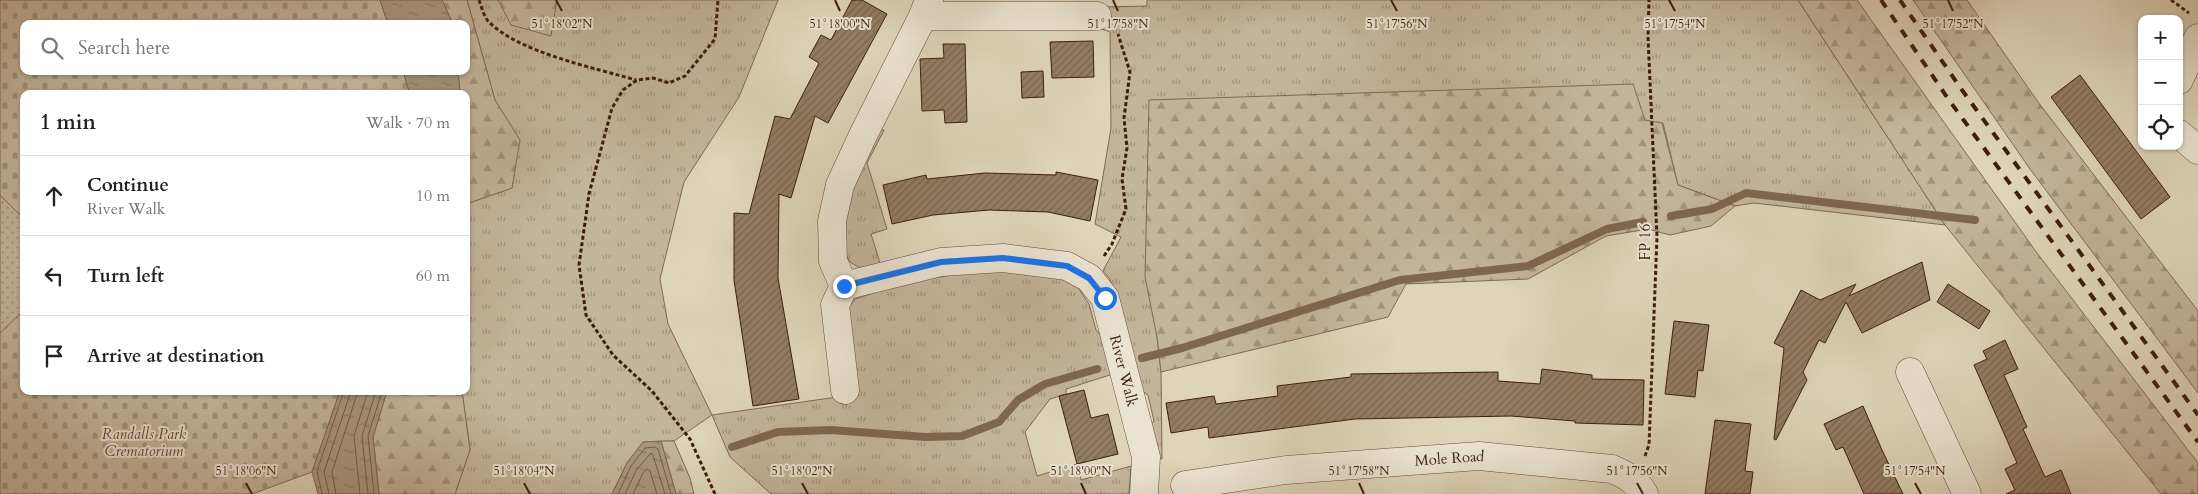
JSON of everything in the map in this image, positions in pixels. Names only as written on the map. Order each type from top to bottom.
[{"type":"street","points":[[844,286],[832,261],[832,221],[840,185],[864,132],[926,8],[1097,16]]},
{"type":"street","points":[[2183,66],[2195,26]]},
{"type":"street","points":[[2183,137],[2198,150]]},
{"type":"street","points":[[844,286],[941,262],[1003,258],[1078,272]]},
{"type":"street","name":"River Walk","points":[[1078,272],[1105,298],[1146,457],[1144,494]]},
{"type":"street","points":[[844,286],[835,305],[845,390]]},
{"type":"street","points":[[1910,372],[1967,494]]},
{"type":"street","name":"Mole Road","points":[[1185,485],[1286,470],[1409,459],[1479,456],[1612,469],[1625,474],[1640,488]]},
{"type":"path","points":[[478,0],[487,19],[508,38],[567,60],[637,80],[653,78],[670,83],[685,76],[715,39],[718,0]]},
{"type":"path","name":"FP 16","points":[[1640,488],[1649,445],[1658,237],[1648,36],[1649,0]]},
{"type":"path","points":[[2171,0],[2195,26]]},
{"type":"path","points":[[1078,272],[1112,244],[1126,209],[1122,179],[1127,148],[1124,118],[1130,72],[1116,30],[1097,16]]},
{"type":"path","points":[[637,80],[623,90],[612,108],[590,194],[579,264],[586,315],[613,355],[652,392],[690,439],[715,494]]},
{"type":"green space","name":"Randalls Park Crematorium","points":[[0,0],[380,0],[387,20],[20,20],[20,75],[404,75],[409,90],[20,90],[20,395],[339,395],[312,472],[252,494],[0,494]]},
{"type":"green space","points":[[442,0],[467,0],[495,100],[520,140],[512,188],[470,203],[470,90],[460,90],[458,75],[470,75],[470,20],[451,20]]},
{"type":"green space","points":[[467,0],[778,0],[739,97],[684,182],[660,279],[668,324],[712,415],[674,441],[643,442],[627,463],[612,494],[455,494],[470,450],[463,395],[470,395],[470,203],[512,188],[519,140],[495,100]]},
{"type":"green space","points":[[498,0],[557,0],[551,36],[511,25]]},
{"type":"green space","points":[[1147,0],[1798,0],[1945,225],[1754,203],[1735,206],[1678,185],[1663,123],[1157,337],[1161,372],[1162,459],[1155,456],[1147,428],[1154,421],[1148,395],[1137,387],[1110,279],[1103,271],[1121,237],[1095,224],[1111,128],[1110,32],[1102,29],[1102,7],[1147,6]]},
{"type":"green space","points":[[1798,0],[1857,0],[2037,253],[2198,463],[2198,494],[2161,494],[1945,225]]},
{"type":"green space","points":[[1913,0],[1967,0],[2038,102],[2198,311],[2198,393],[2030,169]]},
{"type":"green space","points":[[1633,84],[1645,120],[1662,123],[1678,185],[1735,206],[1711,226],[1670,235],[1648,229],[1606,236],[1528,279],[1406,284],[1388,317],[1161,372],[1157,337],[1145,277],[1149,100]]},
{"type":"green space","points":[[876,129],[884,130],[867,163],[887,229],[871,234],[881,266],[863,270],[850,262],[842,248],[842,224],[854,176]]},
{"type":"green space","points":[[0,195],[20,215],[20,314],[0,333]]},
{"type":"green space","points":[[991,269],[1057,276],[1075,283],[1089,304],[1096,330],[1104,339],[1113,374],[1066,389],[1066,394],[1050,399],[1025,432],[1037,476],[1077,464],[1081,480],[1131,466],[1129,494],[771,494],[730,457],[712,415],[858,394],[846,311],[855,299],[907,282]]},
{"type":"green space","points":[[386,395],[463,395],[470,450],[455,494],[379,494],[373,437]]},
{"type":"green space","points":[[661,441],[674,441],[690,478],[694,494],[676,494]]},
{"type":"water","points":[[380,0],[442,0],[451,20],[387,20]]},
{"type":"water","points":[[404,75],[458,75],[460,90],[409,90]]},
{"type":"water","points":[[339,395],[386,395],[373,437],[379,494],[318,494],[312,472]]},
{"type":"water","points":[[661,441],[676,494],[612,494],[627,463],[643,442]]},
{"type":"building","points":[[852,0],[862,0],[887,14],[828,123],[815,116],[791,198],[779,194],[778,278],[799,399],[753,406],[734,280],[734,213],[749,214],[775,116],[790,119],[819,63],[809,57],[821,35],[831,40]]},
{"type":"building","points":[[1093,41],[1094,77],[1052,78],[1050,42]]},
{"type":"building","points":[[943,44],[965,44],[967,122],[945,123],[944,110],[922,111],[920,59],[944,58]]},
{"type":"building","points":[[1043,71],[1044,97],[1022,98],[1021,72]]},
{"type":"building","points":[[2080,75],[2170,197],[2141,219],[2051,97]]},
{"type":"building","points":[[1056,172],[1098,180],[1090,221],[1048,212],[989,210],[933,215],[892,224],[883,185],[926,175],[927,179],[985,173],[1056,175]]},
{"type":"building","points":[[1922,262],[1930,300],[1862,333],[1846,302],[1825,343],[1819,340],[1803,372],[1807,380],[1776,440],[1774,439],[1784,348],[1774,343],[1801,290],[1820,300],[1856,284],[1849,296]]},
{"type":"building","points":[[1948,284],[1990,311],[1979,329],[1937,302]]},
{"type":"building","points":[[1674,321],[1709,325],[1703,371],[1698,370],[1695,397],[1665,394]]},
{"type":"building","points":[[2005,340],[2018,369],[2004,375],[2027,427],[2023,429],[2045,477],[2061,470],[2071,494],[2006,494],[2015,490],[2005,469],[2017,463],[1974,365],[1987,359],[1983,351]]},
{"type":"building","points":[[1542,369],[1592,375],[1592,379],[1644,380],[1643,425],[1575,423],[1575,421],[1511,416],[1355,419],[1209,438],[1208,427],[1171,433],[1166,403],[1214,396],[1216,404],[1278,396],[1277,386],[1351,377],[1351,374],[1498,372],[1498,381],[1540,384]]},
{"type":"building","points":[[1084,390],[1091,418],[1108,414],[1118,454],[1077,464],[1059,396]]},
{"type":"building","points":[[1863,406],[1903,494],[1864,494],[1843,447],[1836,450],[1824,424]]},
{"type":"building","points":[[1715,420],[1751,424],[1745,471],[1753,472],[1750,494],[1705,494]]},
{"type":"waterway","points":[[1671,216],[1712,209],[1746,193],[1975,220]]},
{"type":"waterway","points":[[1142,358],[1182,348],[1400,280],[1528,266],[1607,229],[1643,222]]},
{"type":"waterway","points":[[732,447],[778,432],[831,430],[925,437],[962,436],[999,422],[1018,400],[1045,384],[1097,369]]},
{"type":"railway","points":[[1881,0],[1949,100],[2198,442]]},
{"type":"railway","points":[[1900,0],[1962,90],[2198,415]]},
{"type":"route","points":[[844,286],[941,262],[1003,258],[1067,266],[1089,278],[1105,298]]}]
